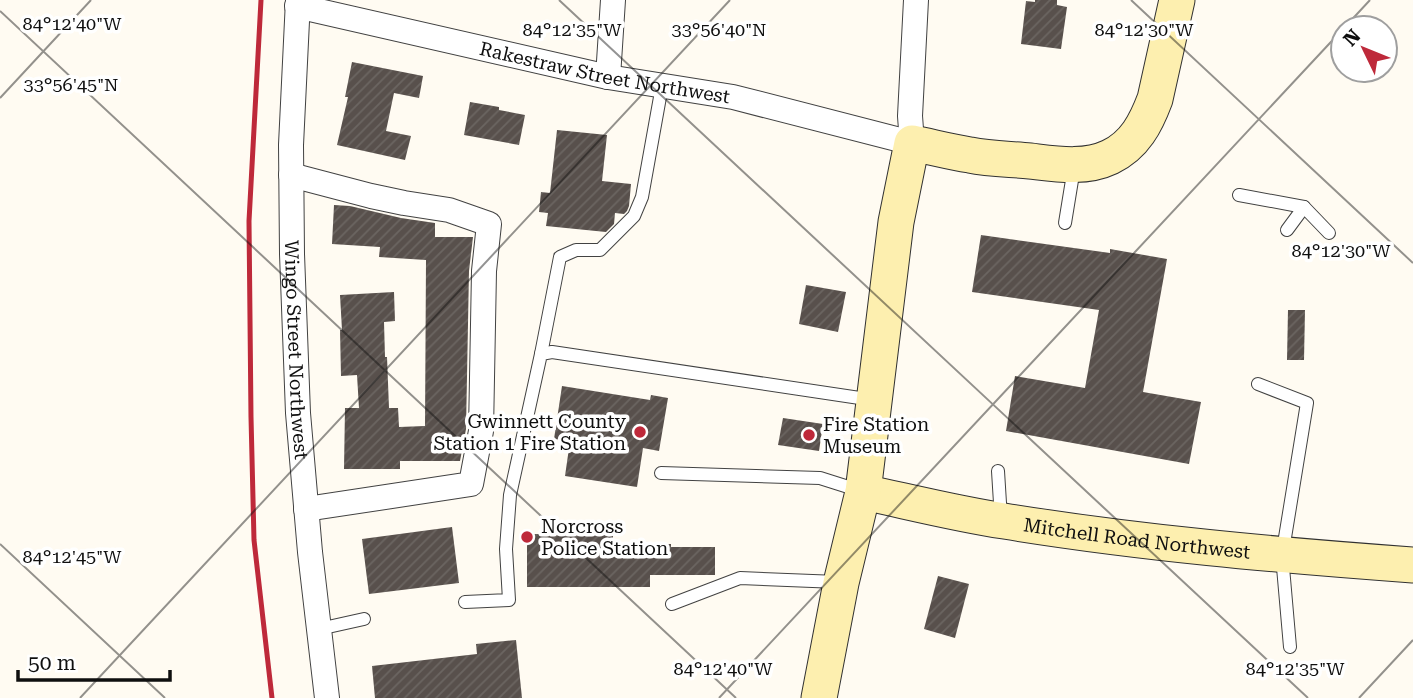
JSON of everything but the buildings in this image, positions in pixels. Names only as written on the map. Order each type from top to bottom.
[{"type":"street","points":[[608,77],[613,0]]},
{"type":"street","points":[[819,698],[841,583],[863,492],[896,222],[912,143],[910,116],[916,0]]},
{"type":"street","points":[[912,143],[972,156],[1075,164],[1107,158],[1132,142],[1150,114],[1177,0]]},
{"type":"street","name":"Rakestraw Street Northwest","points":[[298,3],[608,77],[733,97],[912,143]]},
{"type":"street","name":"Wingo Street Northwest","points":[[298,3],[291,175],[298,400],[306,509],[316,547],[319,629],[327,698]]},
{"type":"street","points":[[291,175],[371,196],[449,210],[489,224],[484,271],[481,431],[471,484],[306,509]]},
{"type":"street","name":"Mitchell Road Northwest","points":[[863,492],[1001,521],[1142,542],[1282,556],[1413,565]]},
{"type":"lane","points":[[465,602],[509,600],[506,548],[510,495],[560,257],[576,250],[600,250],[634,216],[642,197],[662,86]]},
{"type":"lane","points":[[1065,223],[1075,164]]},
{"type":"lane","points":[[1239,195],[1304,206],[1329,233]]},
{"type":"lane","points":[[1287,230],[1304,206]]},
{"type":"lane","points":[[541,354],[552,352],[875,400]]},
{"type":"lane","points":[[1258,384],[1307,403],[1282,556],[1290,647]]},
{"type":"lane","points":[[998,471],[1001,521]]},
{"type":"lane","points":[[661,472],[820,478],[863,492]]},
{"type":"lane","points":[[672,604],[740,578],[841,583]]},
{"type":"lane","points":[[319,629],[364,619]]},
{"type":"railway","points":[[261,0],[249,221],[251,417],[254,540],[272,698]]},
{"type":"place","name":"Gwinnett County Station 1 Fire Station","points":[[640,432]]},
{"type":"place","name":"Fire Station Museum","points":[[809,435]]},
{"type":"place","name":"Norcross Police Station","points":[[527,537]]}]
